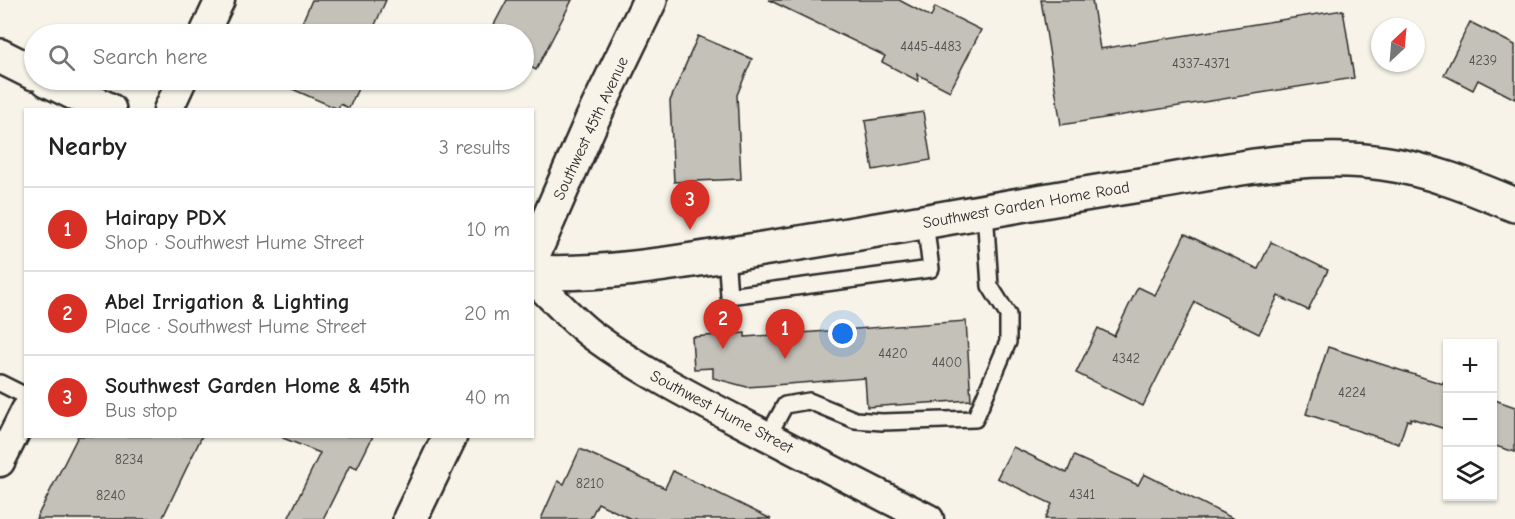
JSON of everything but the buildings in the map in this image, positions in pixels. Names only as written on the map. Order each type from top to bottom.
[{"type":"street","points":[[209,24],[220,0]]},
{"type":"street","name":"Southwest 45th Avenue","points":[[534,252],[592,120],[650,0]]},
{"type":"street","points":[[0,56],[24,68]]},
{"type":"street","points":[[68,90],[105,108]]},
{"type":"street","points":[[169,108],[177,90]]},
{"type":"street","name":"Southwest Garden Home Road","points":[[534,272],[565,273],[605,270],[726,254],[1272,164],[1313,160],[1380,162],[1413,168],[1449,179],[1515,205]]},
{"type":"street","name":"Southwest Hume Street","points":[[534,280],[584,328],[630,361],[678,390],[858,485],[929,519]]},
{"type":"street","points":[[0,462],[24,414]]},
{"type":"street","points":[[410,519],[449,438]]},
{"type":"lane","points":[[768,436],[785,405],[809,401],[855,420],[873,422],[975,419],[1008,342],[1008,315],[990,286],[985,211]]},
{"type":"lane","points":[[726,254],[729,296],[931,269],[925,221]]},
{"type":"lane","points":[[0,383],[24,395]]},
{"type":"place","name":"Southwest Garden Home & 45th","points":[[690,230]]},
{"type":"place","name":"Abel Irrigation & Lighting","points":[[723,349]]},
{"type":"place","name":"Hairapy PDX","points":[[785,359]]}]
